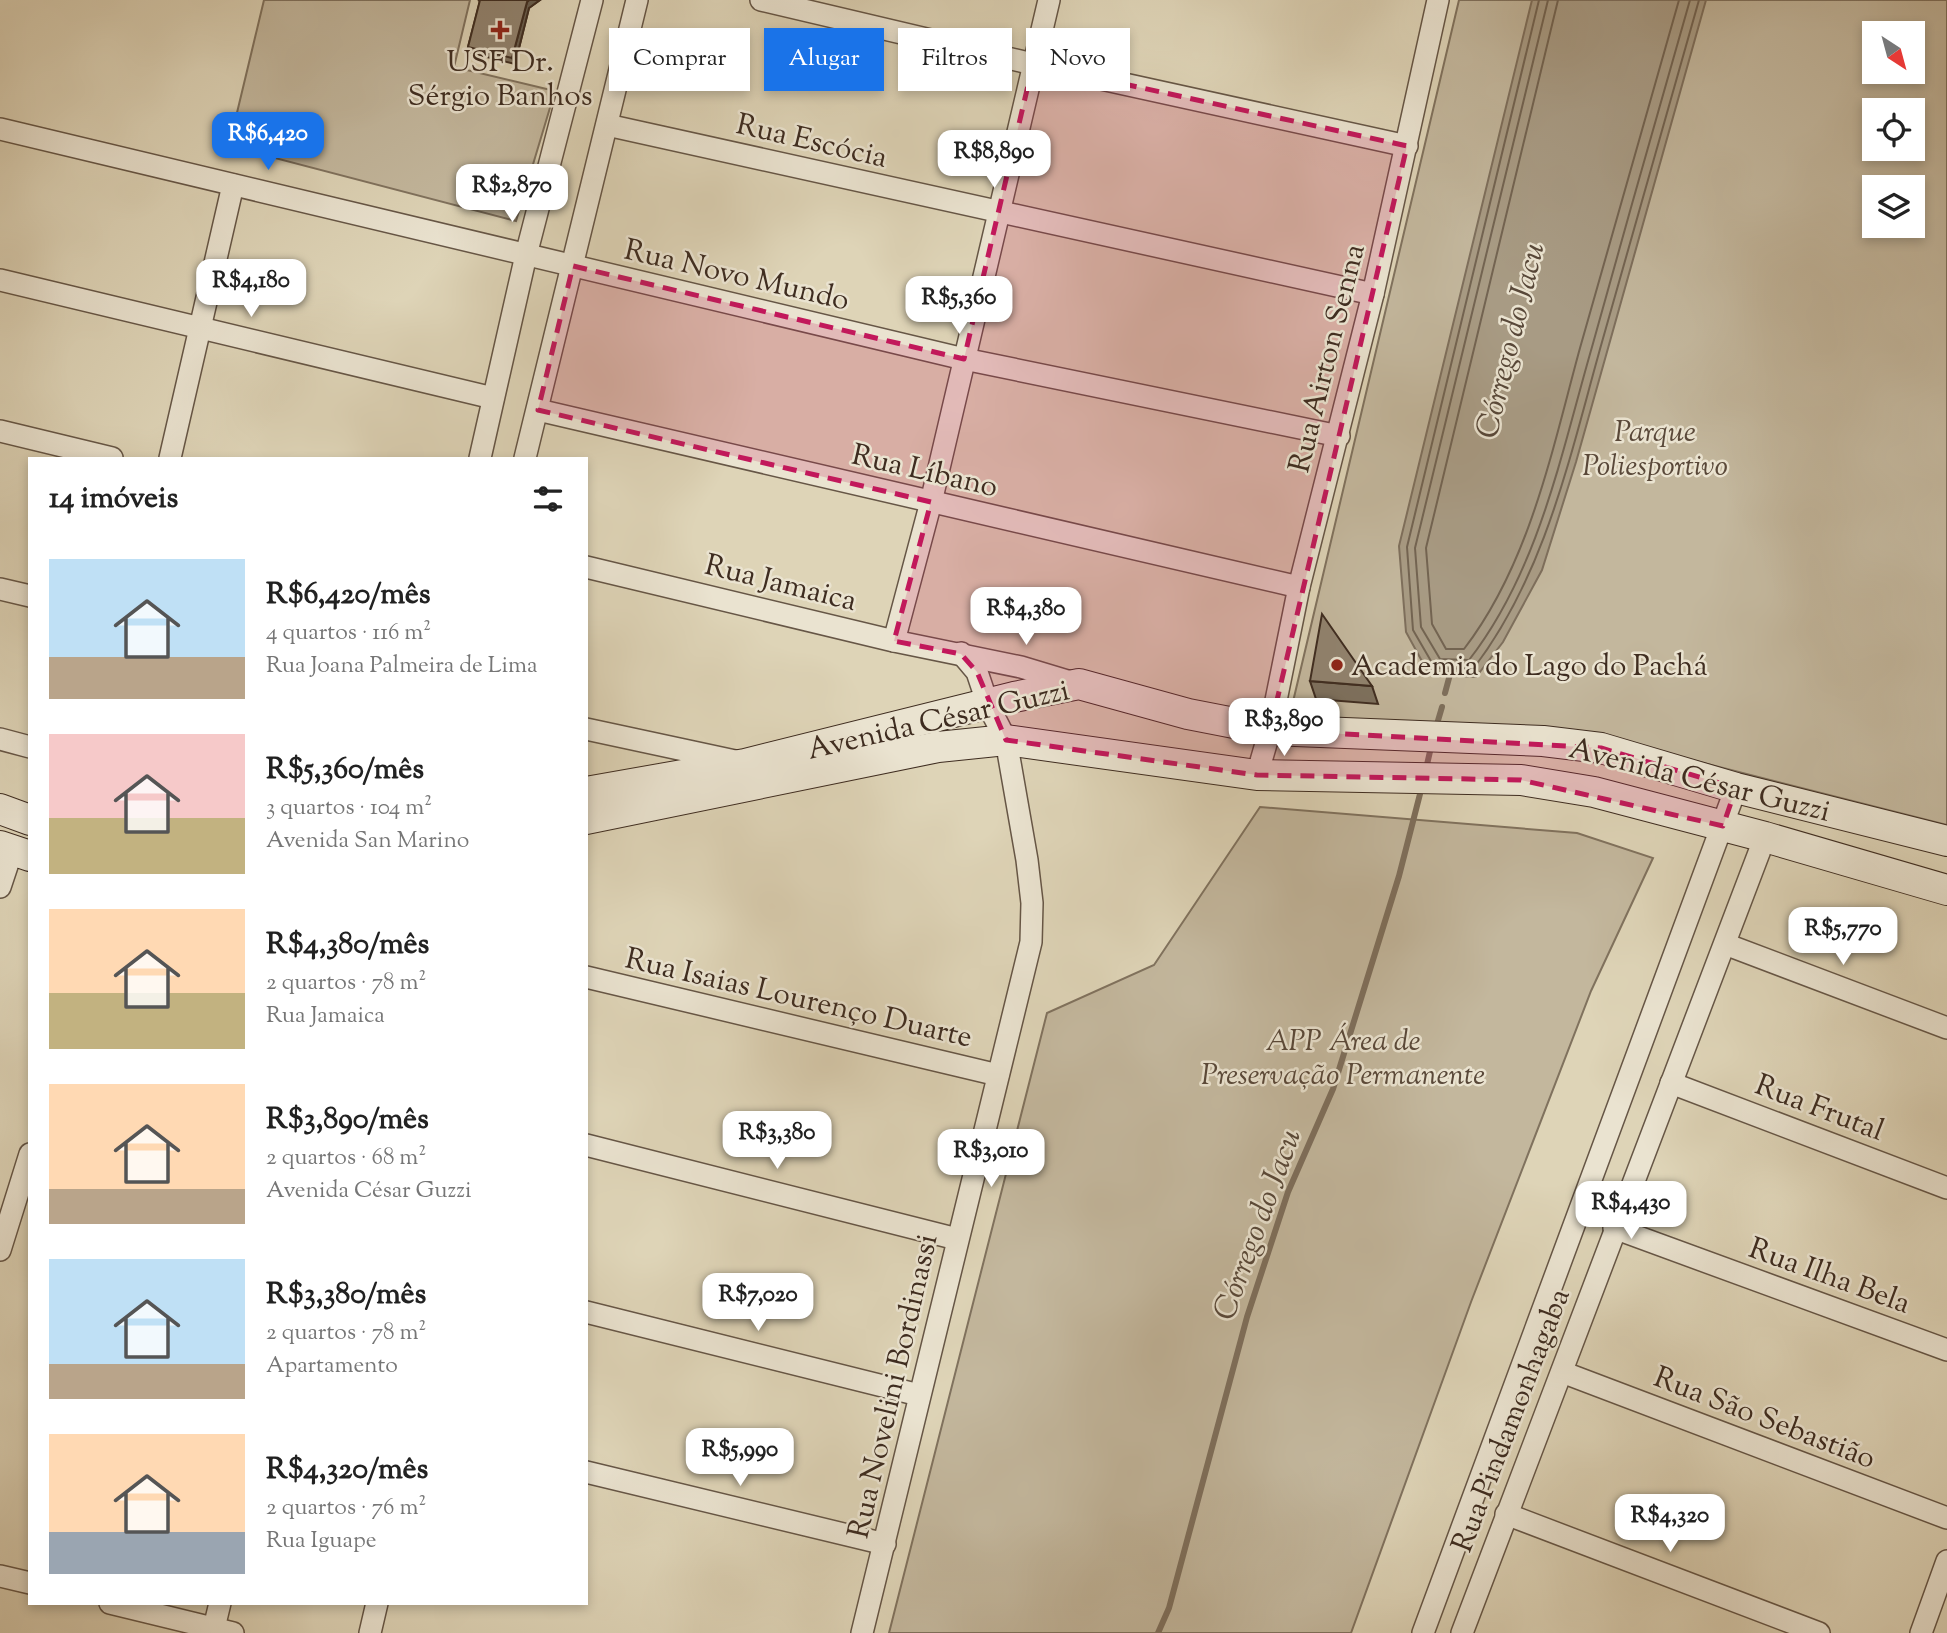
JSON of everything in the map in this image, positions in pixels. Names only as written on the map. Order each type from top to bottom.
[{"type":"street","points":[[480,457],[526,255],[592,0]]},
{"type":"street","points":[[525,457],[637,0]]},
{"type":"street","points":[[761,0],[1026,62]]},
{"type":"street","points":[[1042,28],[1049,0]]},
{"type":"street","name":"Rua Airton Senna","points":[[1257,775],[1270,730],[1299,587],[1339,436],[1407,146],[1432,1]]},
{"type":"street","points":[[1130,85],[1407,146]]},
{"type":"street","points":[[894,641],[931,502],[1027,91]]},
{"type":"street","name":"Rua Escócia","points":[[607,125],[1373,294]]},
{"type":"street","name":"Rua Novo Mundo","points":[[0,129],[964,359],[1339,436]]},
{"type":"street","points":[[170,457],[233,185]]},
{"type":"street","points":[[0,280],[493,398]]},
{"type":"street","name":"Rua Líbano","points":[[538,410],[1299,587]]},
{"type":"street","points":[[0,431],[107,457]]},
{"type":"street","name":"Rua Jamaica","points":[[588,567],[894,641],[961,653],[1079,684]]},
{"type":"street","points":[[0,589],[28,596]]},
{"type":"street","points":[[961,653],[977,672],[988,705]]},
{"type":"street","name":"Avenida César Guzzi","points":[[588,792],[745,764],[1079,684],[1188,714],[1270,730],[1555,742],[1601,748],[1735,788],[1947,841]]},
{"type":"street","points":[[1037,692],[1023,701],[1020,712],[1026,729],[1040,743]]},
{"type":"street","name":"Rua Novelini Bordinassi","points":[[862,1633],[1031,942],[1027,860],[1006,740],[988,705]]},
{"type":"street","points":[[588,729],[745,764]]},
{"type":"street","points":[[0,739],[28,746]]},
{"type":"street","name":"Avenida César Guzzi","points":[[588,819],[938,747],[1006,740],[1257,775],[1521,780],[1594,792],[1765,837],[1947,890]]},
{"type":"street","points":[[1423,1633],[1735,788]]},
{"type":"street","points":[[0,809],[28,819]]},
{"type":"street","name":"Rua Pindamonhagaba","points":[[1462,1633],[1765,837]]},
{"type":"street","points":[[0,887],[14,851]]},
{"type":"street","points":[[1725,944],[1947,1028]]},
{"type":"street","name":"Rua Isaias Lourenço Duarte","points":[[588,977],[998,1075]]},
{"type":"street","name":"Rua Frutal","points":[[1671,1083],[1947,1188]]},
{"type":"street","points":[[588,1146],[957,1239]]},
{"type":"street","points":[[1,1243],[28,1163]]},
{"type":"street","name":"Rua Ilha Bela","points":[[1614,1228],[1947,1350]]},
{"type":"street","points":[[588,1312],[919,1395]]},
{"type":"street","name":"Rua São Sebastião","points":[[1562,1371],[1947,1518]]},
{"type":"street","points":[[588,1472],[885,1544]]},
{"type":"street","points":[[1506,1514],[1819,1633]]},
{"type":"street","points":[[1921,1633],[1947,1561]]},
{"type":"street","points":[[0,1576],[28,1583]]},
{"type":"street","points":[[118,1605],[224,1631],[220,1605]]},
{"type":"street","points":[[370,1633],[377,1605]]},
{"type":"highlighted area","points":[[1033,64],[1407,146],[1270,730],[1601,748],[1736,788],[1723,826],[1521,780],[1257,775],[1006,740],[977,672],[961,654],[894,641],[931,502],[538,410],[573,266],[964,359]]},
{"type":"green space","points":[[264,0],[470,0],[454,67],[555,91],[516,221],[229,146]]},
{"type":"green space","name":"Parque Poliesportivo","points":[[1459,0],[1947,0],[1947,825],[1582,732],[1297,716],[1292,706]]},
{"type":"green space","name":"APP Área de Preservação Permanente","points":[[1260,807],[1577,833],[1653,858],[1591,991],[1471,1302],[1351,1633],[889,1633],[1047,1013],[1154,965]]},
{"type":"water","points":[[1532,0],[1706,0],[1576,462],[1542,570],[1503,642],[1476,677],[1429,674],[1406,632],[1399,546]]},
{"type":"building","name":"USF Dr. Sérgio Banhos","points":[[480,0],[529,0],[512,58],[468,47]]},
{"type":"building","points":[[1322,614],[1372,686],[1310,681]]},
{"type":"waterway","name":"Córrego do Jacu","points":[[1445,693],[1452,667]]},
{"type":"waterway","name":"Córrego do Jacu","points":[[1437,724],[1442,707]]},
{"type":"waterway","name":"Córrego do Jacu","points":[[1426,769],[1431,747]]},
{"type":"waterway","name":"Córrego do Jacu","points":[[1158,1633],[1169,1608],[1247,1317],[1288,1192],[1333,1089],[1399,876],[1420,794]]},
{"type":"place","name":"USF Dr. Sérgio Banhos","points":[[500,30]]},
{"type":"place","name":"Academia do Lago do Pachá","points":[[1337,665]]}]
